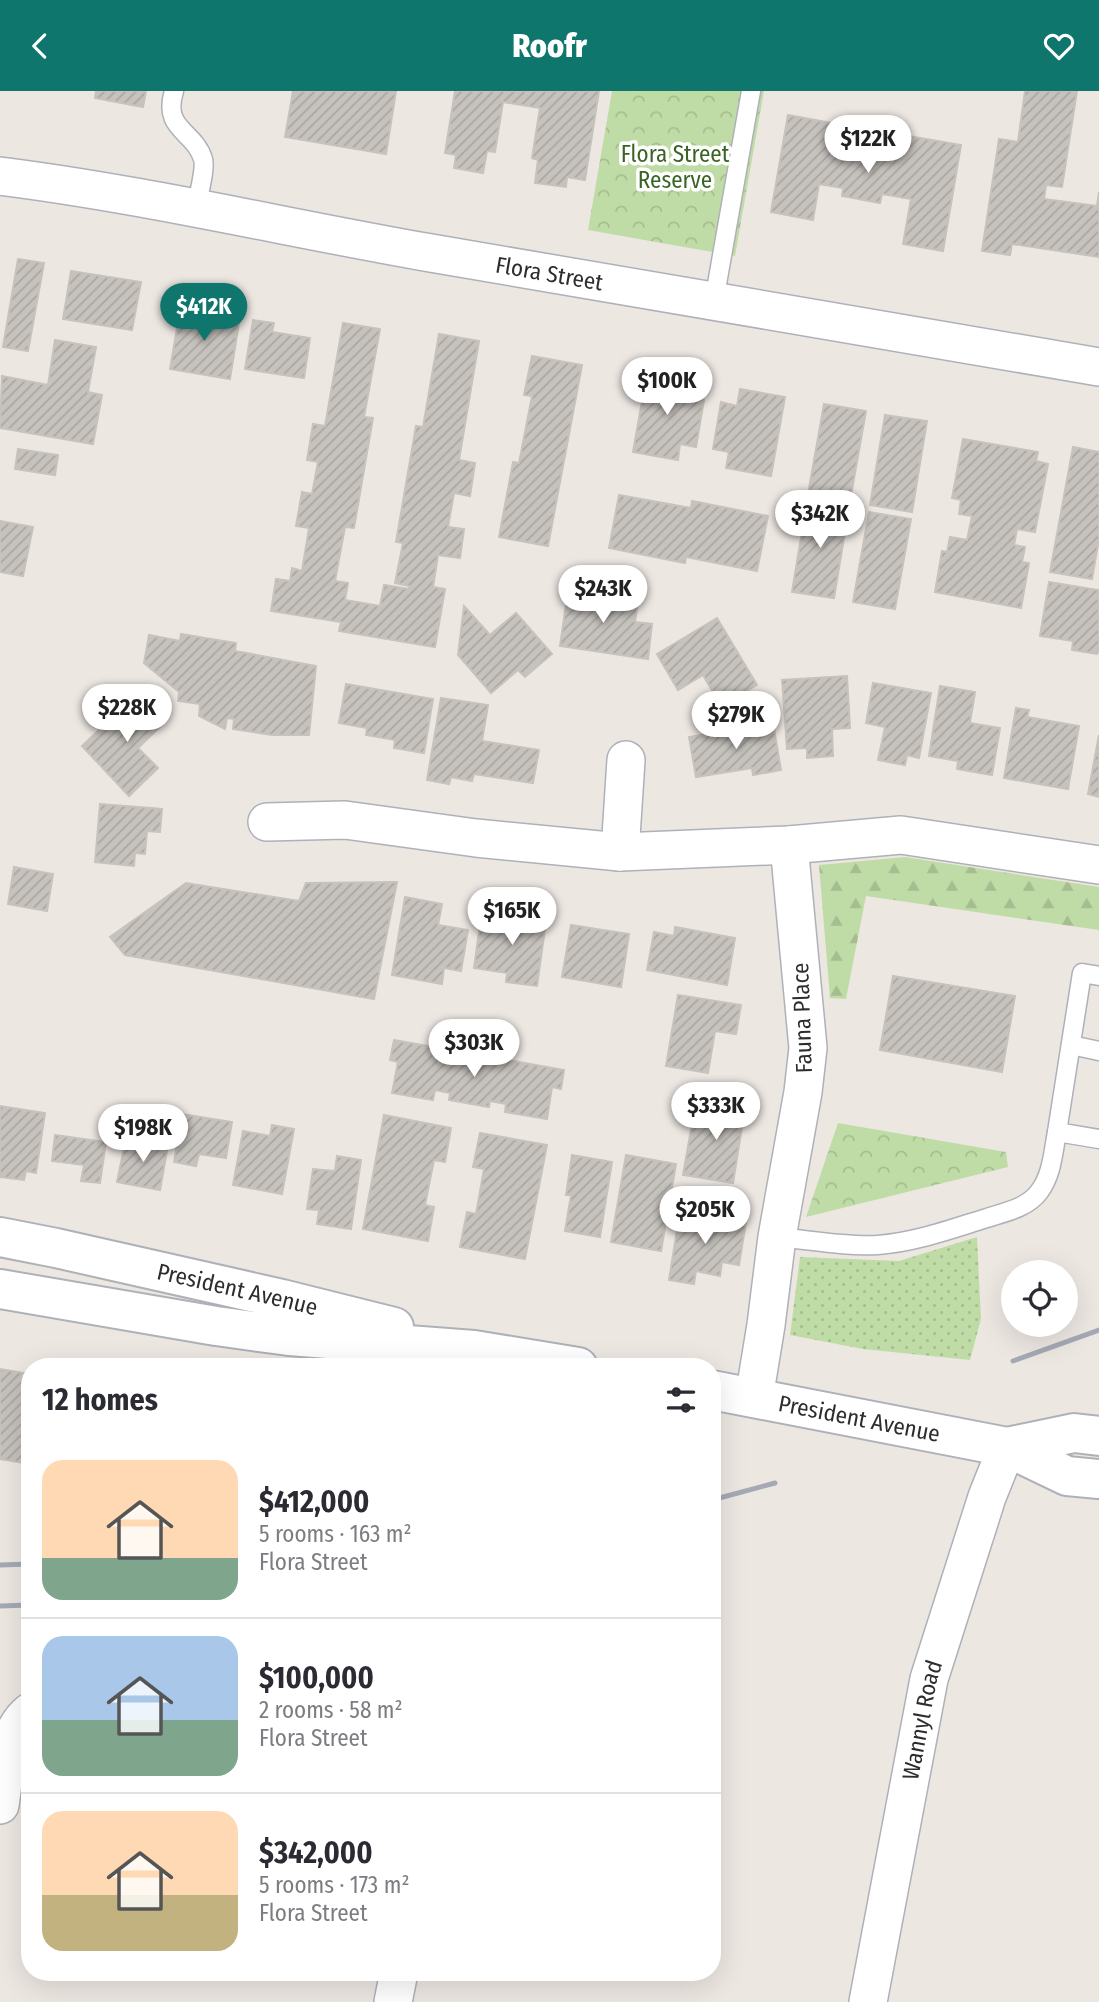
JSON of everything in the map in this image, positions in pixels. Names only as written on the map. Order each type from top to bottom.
[{"type":"main road","name":"President Avenue","points":[[0,1237],[321,1308],[474,1350]]},
{"type":"main road","name":"President Avenue","points":[[0,1289],[289,1336],[474,1350],[523,1358]]},
{"type":"main road","name":"President Avenue","points":[[721,1392],[1007,1447],[1067,1476],[1099,1479]]},
{"type":"main road","name":"President Avenue","points":[[1007,1447],[1074,1433],[1099,1436]]},
{"type":"street","name":"Flora Street","points":[[0,176],[1099,367]]},
{"type":"street","points":[[620,852],[626,760]]},
{"type":"street","points":[[267,822],[345,820],[476,838],[620,852],[789,845],[901,835],[1099,865]]},
{"type":"street","name":"Fauna Place","points":[[754,1398],[808,1048],[789,845]]},
{"type":"street","name":"Wannyl Road","points":[[868,2002],[929,1679],[987,1497],[1007,1447]]},
{"type":"street","points":[[0,1805],[10,1744],[21,1722]]},
{"type":"street","points":[[393,2002],[396,1981]]},
{"type":"lane","points":[[174,91],[170,104],[173,120],[199,151],[204,162],[196,209]]},
{"type":"lane","points":[[714,301],[751,91]]},
{"type":"lane","points":[[777,1237],[875,1245],[906,1241],[1013,1210],[1037,1195],[1050,1170],[1082,973],[1099,976]]},
{"type":"lane","points":[[1071,1045],[1099,1051]]},
{"type":"lane","points":[[1057,1132],[1099,1139]]},
{"type":"green space","name":"Flora Street Reserve","points":[[612,91],[764,91],[735,256],[588,230]]},
{"type":"green space","points":[[905,857],[1099,887],[1099,930],[866,896],[846,999],[830,998],[819,865]]},
{"type":"green space","points":[[838,1123],[1006,1152],[1008,1167],[806,1217]]},
{"type":"green space","points":[[977,1237],[981,1319],[970,1360],[863,1349],[790,1335],[800,1257],[899,1261]]},
{"type":"building","points":[[96,91],[146,91],[143,107],[95,98]]},
{"type":"building","points":[[293,91],[396,91],[386,154],[285,137]]},
{"type":"building","points":[[455,91],[599,91],[585,180],[567,177],[566,187],[535,183],[538,160],[532,158],[540,108],[503,102],[495,152],[487,151],[483,173],[454,168],[456,155],[445,153]]},
{"type":"building","points":[[1025,91],[1077,91],[1062,187],[1046,185],[1044,199],[1097,206],[1099,192],[1099,257],[1012,244],[1010,255],[982,251],[999,139],[1018,142]]},
{"type":"building","points":[[788,115],[843,125],[842,132],[907,143],[908,136],[961,145],[943,251],[903,244],[911,199],[882,194],[880,203],[842,196],[843,188],[819,184],[813,220],[771,212]]},
{"type":"building","points":[[18,259],[44,263],[28,351],[3,347]]},
{"type":"building","points":[[71,271],[141,282],[132,330],[63,319]]},
{"type":"building","points":[[181,305],[223,312],[222,320],[239,323],[230,379],[170,369]]},
{"type":"building","points":[[253,320],[274,323],[272,332],[310,338],[304,378],[245,369]]},
{"type":"building","points":[[343,323],[380,329],[364,417],[373,418],[354,528],[345,527],[335,581],[348,583],[345,600],[380,606],[384,585],[409,589],[409,586],[395,583],[403,543],[396,542],[416,426],[423,427],[439,334],[479,341],[459,460],[475,463],[470,496],[454,493],[448,527],[464,529],[460,558],[438,555],[433,587],[445,589],[435,647],[339,631],[341,622],[271,611],[276,579],[290,581],[292,568],[302,571],[309,528],[296,526],[302,492],[312,494],[318,462],[307,460],[313,424],[325,426]]},
{"type":"building","points":[[55,340],[96,347],[88,392],[102,395],[93,444],[0,428],[2,376],[48,385]]},
{"type":"building","points":[[532,356],[582,365],[548,546],[499,537],[513,462],[519,463],[532,396],[524,395]]},
{"type":"building","points":[[647,373],[692,381],[689,397],[704,400],[696,447],[680,444],[678,460],[633,452]]},
{"type":"building","points":[[740,389],[785,397],[771,476],[726,468],[729,452],[713,449],[721,402],[737,406]]},
{"type":"building","points":[[824,404],[866,411],[850,501],[808,494]]},
{"type":"building","points":[[885,415],[927,421],[912,512],[870,505]]},
{"type":"building","points":[[963,439],[1038,452],[1036,461],[1048,464],[1035,532],[1017,529],[1014,545],[1025,547],[1022,562],[1029,563],[1021,608],[935,592],[942,551],[947,552],[950,537],[967,540],[972,516],[959,514],[961,500],[952,498]]},
{"type":"building","points":[[1073,447],[1099,452],[1099,539],[1092,579],[1050,572]]},
{"type":"building","points":[[18,449],[58,455],[55,475],[15,469]]},
{"type":"building","points":[[619,495],[691,508],[692,501],[768,516],[757,571],[686,557],[685,563],[609,548]]},
{"type":"building","points":[[807,501],[849,508],[834,598],[792,592]]},
{"type":"building","points":[[869,512],[911,519],[895,609],[853,602]]},
{"type":"building","points":[[0,521],[33,527],[23,576],[0,572]]},
{"type":"building","points":[[1049,582],[1098,590],[1097,654],[1072,650],[1073,641],[1040,636]]},
{"type":"building","points":[[569,584],[606,589],[604,604],[637,608],[635,622],[652,624],[648,659],[560,646]]},
{"type":"building","points":[[464,606],[490,635],[516,613],[552,654],[525,677],[518,670],[491,693],[458,655]]},
{"type":"building","points":[[717,618],[757,685],[721,706],[703,675],[678,690],[657,654]]},
{"type":"building","points":[[181,634],[236,643],[235,651],[316,666],[309,735],[272,735],[233,729],[234,719],[227,718],[225,729],[199,716],[200,704],[178,701],[179,692],[144,663],[149,635],[180,641]]},
{"type":"building","points":[[847,676],[850,728],[832,729],[833,756],[807,758],[807,748],[787,749],[782,680]]},
{"type":"building","points":[[873,683],[931,693],[919,758],[907,755],[905,765],[878,760],[885,727],[866,723]]},
{"type":"building","points":[[346,684],[433,699],[424,753],[394,748],[395,740],[366,735],[367,728],[339,723]]},
{"type":"building","points":[[940,686],[975,692],[970,723],[1000,728],[992,775],[957,769],[958,761],[929,756]]},
{"type":"building","points":[[139,692],[166,721],[138,748],[158,768],[129,796],[82,746]]},
{"type":"building","points":[[441,698],[488,705],[482,741],[539,750],[533,783],[474,774],[472,781],[451,777],[449,784],[427,780]]},
{"type":"building","points":[[1016,708],[1029,710],[1027,717],[1079,726],[1068,789],[1004,778]]},
{"type":"building","points":[[773,723],[781,770],[753,775],[752,768],[696,777],[689,737]]},
{"type":"building","points":[[1099,735],[1099,797],[1088,794]]},
{"type":"building","points":[[100,804],[162,809],[160,832],[147,831],[145,854],[135,853],[134,866],[95,862]]},
{"type":"building","points":[[14,867],[53,874],[47,911],[8,904]]},
{"type":"building","points":[[397,882],[374,999],[125,955],[110,937],[186,883],[299,901],[306,883]]},
{"type":"building","points":[[405,897],[442,904],[438,925],[468,930],[461,971],[444,968],[442,984],[392,975]]},
{"type":"building","points":[[516,911],[547,915],[537,986],[506,982],[507,973],[474,968],[481,917],[514,922]]},
{"type":"building","points":[[571,925],[629,934],[621,987],[562,977]]},
{"type":"building","points":[[675,927],[735,938],[727,985],[647,970],[654,932],[674,936]]},
{"type":"building","points":[[893,976],[1015,996],[1002,1072],[880,1050]]},
{"type":"building","points":[[678,995],[741,1005],[736,1034],[715,1031],[708,1073],[666,1066]]},
{"type":"building","points":[[394,1040],[564,1070],[561,1089],[552,1087],[547,1119],[505,1112],[506,1104],[490,1101],[489,1107],[449,1100],[450,1093],[435,1090],[433,1100],[392,1093],[398,1062],[390,1060]]},
{"type":"building","points":[[710,1096],[746,1102],[733,1183],[683,1175],[692,1124],[705,1126]]},
{"type":"building","points":[[0,1106],[45,1113],[36,1173],[26,1171],[24,1180],[0,1177]]},
{"type":"building","points":[[182,1114],[232,1122],[226,1158],[199,1154],[196,1166],[174,1162]]},
{"type":"building","points":[[384,1115],[451,1128],[445,1162],[434,1160],[425,1205],[434,1207],[428,1241],[363,1229]]},
{"type":"building","points":[[272,1125],[294,1129],[282,1194],[233,1185],[243,1131],[270,1136]]},
{"type":"building","points":[[480,1133],[547,1145],[525,1259],[460,1247],[467,1212],[476,1214],[484,1169],[473,1167]]},
{"type":"building","points":[[55,1135],[106,1142],[100,1183],[81,1181],[84,1165],[52,1161]]},
{"type":"building","points":[[126,1138],[168,1145],[160,1190],[117,1182]]},
{"type":"building","points":[[572,1155],[612,1162],[600,1237],[565,1231],[571,1195],[566,1195]]},
{"type":"building","points":[[626,1155],[676,1164],[661,1251],[611,1242]]},
{"type":"building","points":[[337,1156],[361,1160],[351,1229],[317,1224],[319,1210],[307,1209],[313,1169],[335,1171]]},
{"type":"building","points":[[680,1211],[746,1222],[739,1265],[722,1262],[720,1276],[696,1271],[694,1284],[669,1280]]},
{"type":"building","points":[[0,1369],[21,1372],[21,1462],[0,1459]]},
{"type":"railway","points":[[1013,1361],[1099,1330]]},
{"type":"railway","points":[[721,1498],[775,1483]]},
{"type":"railway","points":[[0,1565],[21,1564]]},
{"type":"railway","points":[[0,1606],[21,1605]]}]
